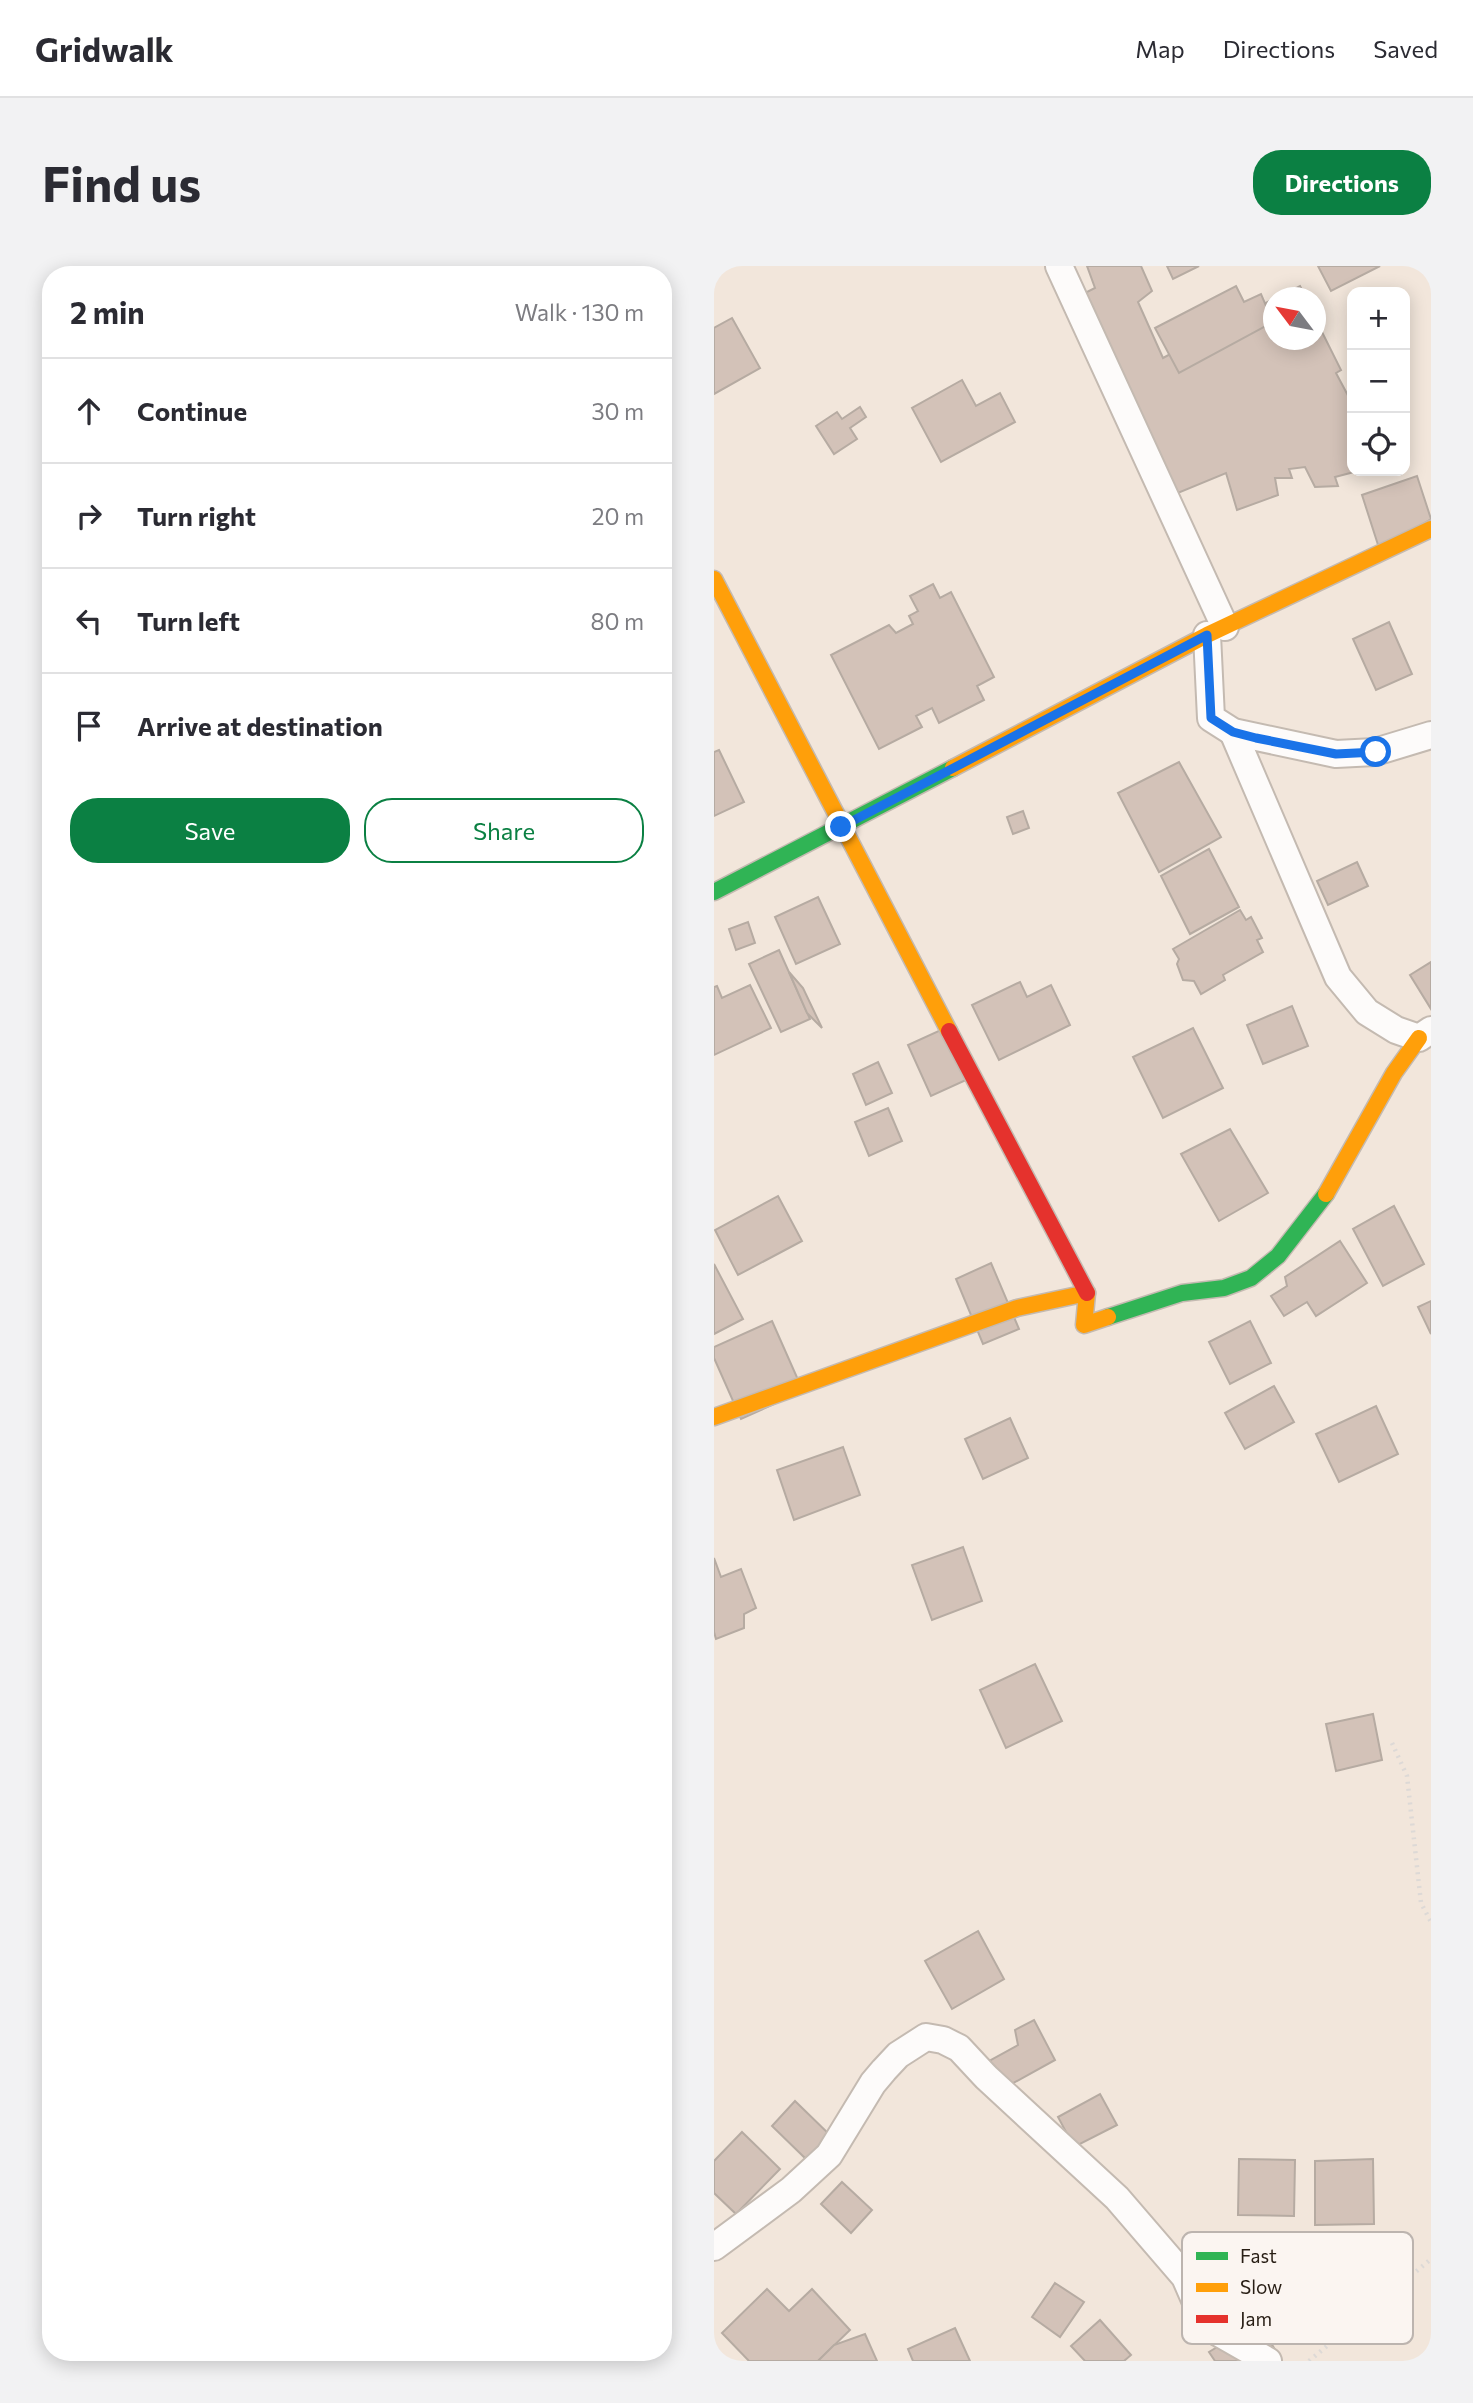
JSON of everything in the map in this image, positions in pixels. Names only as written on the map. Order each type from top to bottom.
[{"type":"street","points":[[1059,266],[1216,631],[1211,718],[1233,732],[1336,754],[1376,752],[1431,735]]},
{"type":"street","points":[[714,892],[1216,631],[1431,529]]},
{"type":"street","points":[[714,579],[841,827],[1087,1293],[1084,1325],[1182,1293],[1224,1288],[1251,1278],[1278,1256],[1333,1185],[1394,1073],[1425,1034]]},
{"type":"street","points":[[1233,732],[1338,978],[1367,1012],[1396,1030],[1425,1034]]},
{"type":"street","points":[[714,1417],[1017,1308],[1087,1293]]},
{"type":"street","points":[[714,2247],[791,2190],[829,2155],[873,2083],[898,2055],[926,2037],[943,2040],[959,2048],[986,2077],[1117,2197],[1182,2273]]},
{"type":"street","points":[[1238,2344],[1268,2361]]},
{"type":"path","points":[[1392,1743],[1406,1776],[1421,1903],[1431,1922]]},
{"type":"path","points":[[1413,2274],[1431,2259]]},
{"type":"path","points":[[1309,2361],[1329,2344]]},
{"type":"building","points":[[1087,266],[1141,266],[1152,291],[1138,302],[1163,358],[1263,304],[1263,350],[1326,350],[1326,340],[1341,370],[1336,373],[1347,394],[1347,474],[1335,477],[1338,486],[1315,487],[1305,467],[1289,469],[1292,478],[1275,478],[1278,495],[1237,510],[1226,473],[1173,495],[1083,294],[1095,288]]},
{"type":"building","points":[[1167,266],[1199,266],[1173,279]]},
{"type":"building","points":[[1318,266],[1380,266],[1331,291]]},
{"type":"building","points":[[1236,286],[1244,302],[1261,294],[1263,299],[1263,327],[1179,373],[1155,328]]},
{"type":"building","points":[[732,318],[760,368],[714,394],[714,328]]},
{"type":"building","points":[[962,380],[976,406],[1000,393],[1015,422],[941,462],[912,408]]},
{"type":"building","points":[[860,407],[866,417],[850,428],[857,439],[834,454],[816,426],[837,412],[842,419]]},
{"type":"building","points":[[1417,476],[1431,519],[1380,551],[1362,495]]},
{"type":"building","points":[[933,584],[940,598],[951,592],[994,677],[977,686],[984,700],[939,723],[932,708],[916,716],[922,727],[879,749],[831,655],[889,625],[896,633],[913,624],[909,616],[918,611],[910,596]]},
{"type":"building","points":[[1389,622],[1412,674],[1376,690],[1353,639]]},
{"type":"building","points":[[719,750],[744,802],[714,816],[714,752]]},
{"type":"building","points":[[1179,762],[1221,837],[1159,872],[1118,793]]},
{"type":"building","points":[[1023,811],[1029,828],[1013,834],[1007,817]]},
{"type":"building","points":[[1209,849],[1239,907],[1190,934],[1161,876]]},
{"type":"building","points":[[1357,862],[1368,886],[1328,905],[1317,881]]},
{"type":"building","points":[[818,897],[840,944],[796,964],[775,917]]},
{"type":"building","points":[[1240,910],[1246,920],[1251,917],[1262,938],[1257,940],[1263,952],[1223,975],[1225,980],[1201,994],[1194,981],[1183,980],[1177,964],[1179,959],[1173,949]]},
{"type":"building","points":[[748,922],[755,943],[736,950],[729,929]]},
{"type":"building","points":[[779,950],[810,1019],[781,1032],[749,964]]},
{"type":"building","points":[[1431,962],[1431,1009],[1410,975]]},
{"type":"building","points":[[789,972],[803,988],[822,1028],[807,1013]]},
{"type":"building","points":[[1020,982],[1027,997],[1051,985],[1070,1025],[999,1060],[972,1005]]},
{"type":"building","points":[[750,985],[771,1028],[714,1055],[714,987],[717,986],[722,998]]},
{"type":"building","points":[[1292,1006],[1308,1046],[1263,1064],[1247,1025]]},
{"type":"building","points":[[954,1024],[977,1075],[931,1096],[908,1045]]},
{"type":"building","points":[[1193,1028],[1223,1088],[1163,1118],[1133,1057]]},
{"type":"building","points":[[878,1062],[892,1093],[866,1105],[853,1074]]},
{"type":"building","points":[[888,1108],[902,1141],[869,1156],[855,1122]]},
{"type":"building","points":[[1230,1129],[1268,1193],[1219,1221],[1181,1154]]},
{"type":"building","points":[[778,1196],[802,1241],[738,1275],[715,1230]]},
{"type":"building","points":[[1394,1206],[1424,1264],[1383,1286],[1353,1229]]},
{"type":"building","points":[[1340,1241],[1367,1283],[1316,1316],[1307,1302],[1284,1316],[1271,1296],[1287,1286],[1285,1277]]},
{"type":"building","points":[[991,1263],[1019,1329],[983,1344],[956,1279]]},
{"type":"building","points":[[714,1264],[743,1319],[714,1334]]},
{"type":"building","points":[[1431,1301],[1431,1334],[1418,1307]]},
{"type":"building","points":[[772,1321],[803,1391],[741,1419],[714,1358],[714,1347]]},
{"type":"building","points":[[1250,1321],[1271,1363],[1230,1384],[1209,1342]]},
{"type":"building","points":[[1274,1386],[1294,1422],[1245,1449],[1225,1413]]},
{"type":"building","points":[[1376,1406],[1398,1454],[1339,1482],[1316,1434]]},
{"type":"building","points":[[1010,1418],[1028,1458],[983,1479],[965,1439]]},
{"type":"building","points":[[843,1447],[860,1495],[794,1520],[777,1470]]},
{"type":"building","points":[[963,1547],[982,1601],[932,1620],[912,1565]]},
{"type":"building","points":[[714,1558],[721,1577],[741,1569],[756,1608],[744,1614],[744,1628],[716,1639],[714,1632]]},
{"type":"building","points":[[1035,1664],[1062,1721],[1006,1748],[980,1690]]},
{"type":"building","points":[[1373,1714],[1382,1760],[1336,1771],[1326,1724]]},
{"type":"building","points":[[978,1931],[1004,1979],[952,2009],[925,1961]]},
{"type":"building","points":[[1034,2020],[1055,2060],[997,2092],[982,2065],[1018,2045],[1015,2030]]},
{"type":"building","points":[[1100,2094],[1117,2125],[1074,2147],[1058,2117]]},
{"type":"building","points":[[795,2101],[831,2136],[808,2161],[772,2126]]},
{"type":"building","points":[[742,2132],[780,2169],[736,2214],[714,2193],[714,2161]]},
{"type":"building","points":[[1239,2159],[1295,2160],[1294,2216],[1238,2215]]},
{"type":"building","points":[[1373,2159],[1374,2224],[1315,2225],[1315,2161]]},
{"type":"building","points":[[842,2182],[872,2210],[851,2233],[821,2204]]},
{"type":"building","points":[[1055,2283],[1084,2302],[1060,2337],[1032,2317]]},
{"type":"building","points":[[767,2289],[789,2311],[812,2289],[850,2330],[818,2361],[749,2361],[722,2333]]},
{"type":"building","points":[[1100,2320],[1131,2355],[1124,2361],[1085,2361],[1071,2346]]},
{"type":"building","points":[[955,2328],[970,2361],[913,2361],[908,2349]]},
{"type":"building","points":[[865,2334],[877,2361],[818,2361],[834,2345]]},
{"type":"building","points":[[1222,2344],[1272,2344],[1282,2361],[1215,2361],[1209,2352]]},
{"type":"traffic: fast","points":[[714,892],[953,768]]},
{"type":"traffic: fast","points":[[1108,1317],[1182,1293],[1224,1288],[1251,1278],[1278,1256],[1326,1194]]},
{"type":"traffic: slow","points":[[953,768],[1207,635],[1431,529]]},
{"type":"traffic: slow","points":[[714,579],[949,1031]]},
{"type":"traffic: slow","points":[[1326,1194],[1394,1073],[1419,1038]]},
{"type":"traffic: slow","points":[[714,1417],[1017,1308],[1087,1293],[1084,1325],[1108,1317]]},
{"type":"traffic: jam","points":[[949,1031],[1087,1293]]},
{"type":"route","points":[[841,827],[1207,635],[1211,718],[1233,732],[1256,738],[1336,754],[1376,752]]}]
